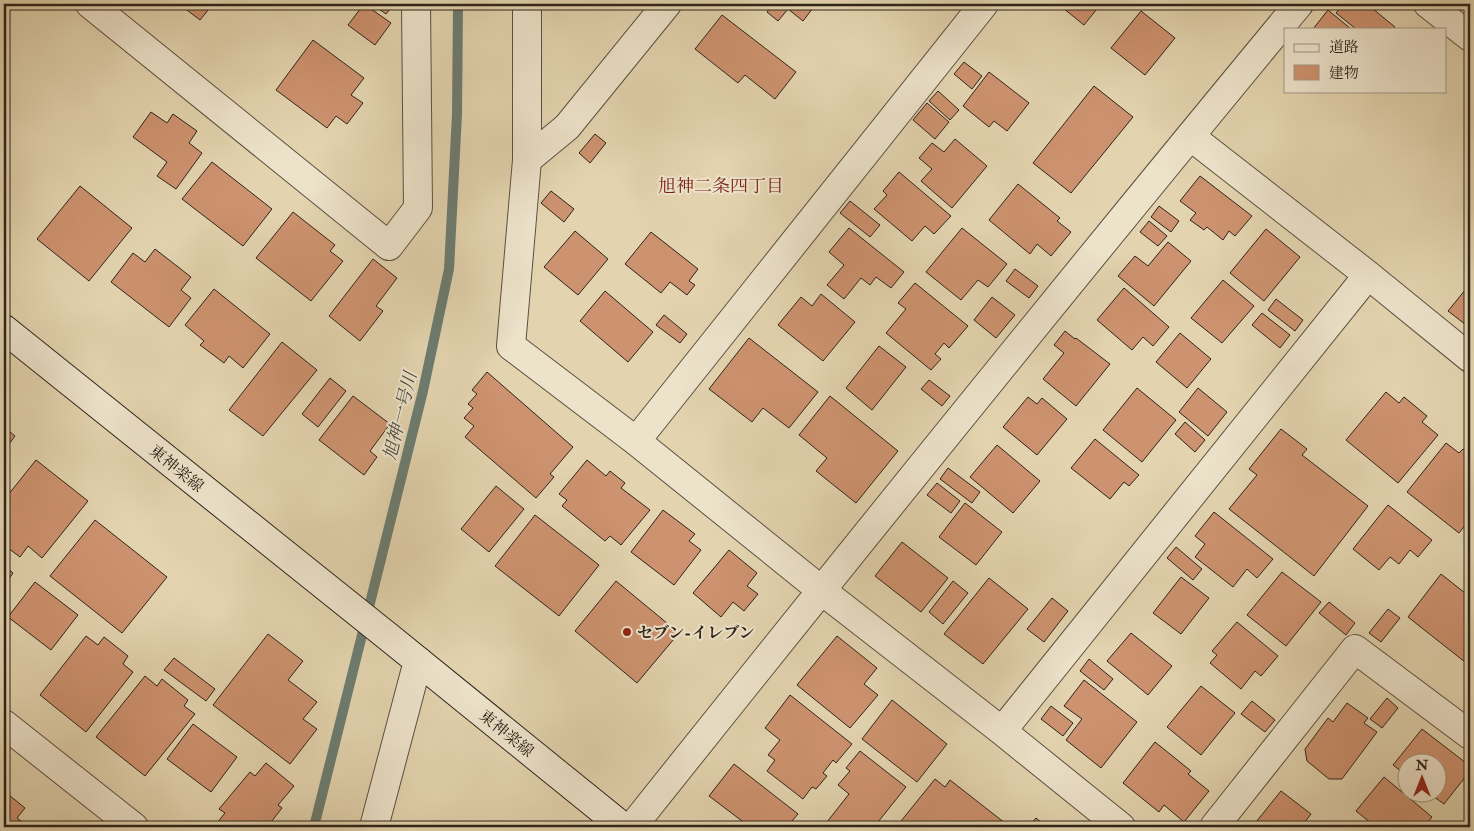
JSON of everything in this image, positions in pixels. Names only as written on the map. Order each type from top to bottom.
[{"type":"street","points":[[90,4],[389,246],[418,208],[416,4]]},
{"type":"street","points":[[527,4],[527,160],[511,346],[636,441],[1120,827]]},
{"type":"street","points":[[527,160],[567,127],[667,4]]},
{"type":"street","points":[[636,441],[984,4]]},
{"type":"street","points":[[632,827],[821,590],[1299,4]]},
{"type":"street","points":[[1428,4],[1470,37]]},
{"type":"street","points":[[1190,136],[1368,275],[1470,358]]},
{"type":"street","points":[[1002,731],[1368,275]]},
{"type":"street","name":"東神楽線","points":[[4,328],[624,827]]},
{"type":"street","points":[[1214,827],[1355,649],[1470,735]]},
{"type":"street","points":[[374,827],[418,661]]},
{"type":"street","points":[[4,724],[134,827]]},
{"type":"building","points":[[179,4],[213,4],[200,20]]},
{"type":"building","points":[[364,4],[391,23],[375,45],[348,25]]},
{"type":"building","points":[[372,4],[394,4],[386,14]]},
{"type":"building","points":[[773,4],[816,4],[803,21],[788,9],[778,21],[767,12]]},
{"type":"building","points":[[1058,4],[1101,4],[1084,25]]},
{"type":"building","points":[[1343,4],[1367,4],[1395,27],[1355,28],[1336,13]]},
{"type":"building","points":[[1328,10],[1350,28],[1314,28]]},
{"type":"building","points":[[1141,11],[1175,38],[1145,75],[1111,48]]},
{"type":"building","points":[[722,15],[796,72],[775,99],[745,75],[738,83],[695,49]]},
{"type":"building","points":[[313,40],[364,78],[351,95],[363,103],[347,124],[336,116],[327,128],[276,90]]},
{"type":"building","points":[[964,62],[982,76],[972,89],[954,74]]},
{"type":"building","points":[[989,72],[1029,103],[1007,131],[994,121],[989,127],[963,106]]},
{"type":"building","points":[[1094,86],[1133,117],[1071,193],[1033,163]]},
{"type":"building","points":[[938,91],[959,110],[950,120],[929,101]]},
{"type":"building","points":[[927,103],[949,122],[935,139],[913,120]]},
{"type":"building","points":[[151,112],[167,123],[173,114],[197,131],[189,143],[202,153],[176,189],[157,176],[167,162],[133,137]]},
{"type":"building","points":[[595,134],[606,143],[590,163],[579,153]]},
{"type":"building","points":[[955,139],[987,166],[952,208],[921,181],[932,169],[919,158],[932,143],[944,152]]},
{"type":"building","points":[[212,162],[272,209],[243,246],[182,199]]},
{"type":"building","points":[[899,172],[951,216],[934,234],[925,226],[912,241],[874,209],[887,195],[883,191]]},
{"type":"building","points":[[1200,176],[1252,216],[1235,236],[1229,231],[1223,240],[1207,227],[1204,230],[1190,220],[1196,213],[1180,201]]},
{"type":"building","points":[[1018,184],[1060,218],[1057,221],[1071,232],[1051,256],[1037,244],[1030,254],[989,220]]},
{"type":"building","points":[[80,186],[132,228],[89,281],[37,239]]},
{"type":"building","points":[[551,191],[574,209],[564,222],[541,203]]},
{"type":"building","points":[[850,201],[880,225],[870,237],[840,213]]},
{"type":"building","points":[[1159,206],[1179,221],[1171,232],[1151,217]]},
{"type":"building","points":[[293,212],[335,245],[330,251],[343,261],[311,301],[256,258]]},
{"type":"building","points":[[1149,221],[1167,236],[1158,246],[1140,232]]},
{"type":"building","points":[[849,228],[904,272],[891,288],[876,277],[870,285],[861,278],[844,299],[827,285],[844,265],[829,252]]},
{"type":"building","points":[[962,228],[1007,264],[988,287],[978,280],[961,300],[926,272]]},
{"type":"building","points":[[1266,229],[1300,257],[1264,301],[1230,273]]},
{"type":"building","points":[[575,231],[608,259],[578,295],[544,267]]},
{"type":"building","points":[[651,232],[698,269],[689,281],[695,285],[687,295],[670,282],[661,293],[625,264]]},
{"type":"building","points":[[1168,242],[1191,261],[1154,306],[1118,276],[1135,256],[1148,266]]},
{"type":"building","points":[[155,249],[191,277],[181,290],[191,298],[169,327],[111,282],[133,253],[145,262]]},
{"type":"building","points":[[373,259],[397,278],[376,306],[383,311],[360,341],[329,316]]},
{"type":"building","points":[[1015,269],[1038,286],[1029,298],[1006,281]]},
{"type":"building","points":[[1223,280],[1254,306],[1222,343],[1191,318]]},
{"type":"building","points":[[915,283],[968,326],[949,348],[944,343],[935,354],[941,359],[931,370],[886,333],[906,309],[898,303]]},
{"type":"building","points":[[1124,288],[1169,327],[1153,346],[1143,337],[1132,350],[1097,320]]},
{"type":"building","points":[[214,289],[270,334],[243,368],[229,356],[224,363],[200,345],[204,341],[185,325]]},
{"type":"building","points":[[1466,289],[1470,293],[1470,328],[1448,311]]},
{"type":"building","points":[[605,291],[653,332],[628,362],[580,321]]},
{"type":"building","points":[[821,294],[855,322],[823,361],[778,325],[801,297],[812,306]]},
{"type":"building","points":[[992,297],[1015,315],[996,338],[974,320]]},
{"type":"building","points":[[1276,299],[1303,320],[1295,331],[1268,310]]},
{"type":"building","points":[[1262,313],[1290,335],[1280,348],[1252,325]]},
{"type":"building","points":[[664,315],[687,334],[680,343],[656,325]]},
{"type":"building","points":[[1065,331],[1110,364],[1076,406],[1043,379],[1064,353],[1054,345]]},
{"type":"building","points":[[1180,333],[1211,359],[1187,388],[1156,362]]},
{"type":"building","points":[[749,338],[818,392],[789,428],[763,408],[752,422],[709,389]]},
{"type":"building","points":[[282,342],[317,370],[263,436],[229,410]]},
{"type":"building","points":[[879,346],[906,367],[872,410],[846,388]]},
{"type":"building","points":[[487,372],[573,447],[550,474],[554,477],[536,498],[465,437],[474,426],[464,418],[473,408],[468,404],[477,394],[472,390]]},
{"type":"building","points":[[330,378],[346,391],[318,427],[302,414]]},
{"type":"building","points":[[929,380],[950,396],[942,406],[921,389]]},
{"type":"building","points":[[1137,388],[1176,420],[1142,462],[1103,430]]},
{"type":"building","points":[[1198,388],[1227,412],[1208,436],[1179,412]]},
{"type":"building","points":[[1386,392],[1399,403],[1404,397],[1427,416],[1422,422],[1438,435],[1398,483],[1346,440]]},
{"type":"building","points":[[353,396],[390,424],[370,451],[377,457],[364,475],[319,440]]},
{"type":"building","points":[[830,396],[898,451],[856,503],[816,471],[827,458],[799,435]]},
{"type":"building","points":[[1028,397],[1037,404],[1042,398],[1067,419],[1037,455],[1003,427]]},
{"type":"building","points":[[1185,422],[1205,440],[1195,452],[1175,434]]},
{"type":"building","points":[[4,427],[15,436],[4,451]]},
{"type":"building","points":[[1281,429],[1307,449],[1302,455],[1368,506],[1314,576],[1229,509],[1257,475],[1249,469]]},
{"type":"building","points":[[1095,439],[1139,475],[1129,486],[1124,482],[1110,499],[1071,468]]},
{"type":"building","points":[[1446,443],[1459,453],[1463,449],[1470,454],[1470,519],[1459,533],[1407,492]]},
{"type":"building","points":[[997,445],[1040,481],[1013,513],[970,477]]},
{"type":"building","points":[[36,460],[88,501],[42,558],[28,546],[20,557],[4,545],[4,500]]},
{"type":"building","points":[[587,460],[606,476],[610,471],[625,483],[621,488],[650,510],[621,545],[610,536],[605,541],[562,506],[567,500],[559,494]]},
{"type":"building","points":[[948,468],[980,492],[972,503],[940,479]]},
{"type":"building","points":[[937,483],[960,501],[951,513],[927,495]]},
{"type":"building","points":[[496,486],[524,509],[489,552],[461,529]]},
{"type":"building","points":[[965,503],[1002,532],[976,565],[939,537]]},
{"type":"building","points":[[1388,505],[1432,540],[1418,557],[1410,550],[1399,564],[1390,557],[1379,570],[1353,549]]},
{"type":"building","points":[[663,510],[695,534],[689,541],[701,550],[674,585],[631,552]]},
{"type":"building","points":[[1214,512],[1273,559],[1257,578],[1247,569],[1233,587],[1195,557],[1205,544],[1195,536]]},
{"type":"building","points":[[535,515],[599,565],[559,616],[495,566]]},
{"type":"building","points":[[95,520],[167,577],[122,633],[50,576]]},
{"type":"building","points":[[902,542],[948,578],[921,612],[875,576]]},
{"type":"building","points":[[1176,547],[1202,569],[1193,580],[1167,558]]},
{"type":"building","points":[[729,550],[757,573],[747,586],[758,594],[744,611],[733,602],[721,617],[693,593]]},
{"type":"building","points":[[4,565],[13,573],[4,586]]},
{"type":"building","points":[[1282,572],[1321,602],[1286,646],[1247,615]]},
{"type":"building","points":[[1441,574],[1470,597],[1470,666],[1408,617]]},
{"type":"building","points":[[1181,577],[1209,598],[1181,634],[1153,613]]},
{"type":"building","points":[[989,578],[1028,609],[983,664],[944,634]]},
{"type":"building","name":"セブン-イレブン","points":[[616,581],[679,633],[637,683],[575,631]]},
{"type":"building","points":[[953,581],[968,593],[943,624],[929,612]]},
{"type":"building","points":[[35,582],[78,615],[51,650],[8,617]]},
{"type":"building","points":[[1052,598],[1068,611],[1044,642],[1027,629]]},
{"type":"building","points":[[1329,602],[1355,623],[1346,635],[1319,613]]},
{"type":"building","points":[[1388,609],[1400,618],[1381,642],[1369,633]]},
{"type":"building","points":[[1237,622],[1278,656],[1261,676],[1255,671],[1241,689],[1210,663],[1217,655],[1212,651]]},
{"type":"building","points":[[1131,633],[1172,666],[1148,695],[1107,661]]},
{"type":"building","points":[[268,634],[303,661],[288,680],[317,702],[303,719],[317,729],[290,764],[213,705]]},
{"type":"building","points":[[86,636],[98,645],[104,637],[128,656],[123,664],[133,672],[86,732],[40,695]]},
{"type":"building","points":[[837,636],[877,668],[864,684],[878,695],[850,728],[797,685]]},
{"type":"building","points":[[174,658],[215,689],[206,701],[164,670]]},
{"type":"building","points":[[1089,659],[1113,679],[1104,690],[1080,671]]},
{"type":"building","points":[[145,676],[157,686],[162,679],[188,700],[184,706],[195,714],[145,776],[96,737]]},
{"type":"building","points":[[1084,680],[1137,722],[1101,768],[1066,740],[1082,719],[1064,706]]},
{"type":"building","points":[[1201,686],[1235,713],[1201,755],[1167,727]]},
{"type":"building","points":[[790,695],[852,744],[836,763],[833,760],[823,773],[827,776],[816,789],[812,787],[803,799],[767,771],[775,760],[768,755],[780,740],[765,728]]},
{"type":"building","points":[[1387,698],[1398,708],[1382,728],[1370,719]]},
{"type":"building","points":[[892,700],[947,744],[917,782],[862,739]]},
{"type":"building","points":[[1252,701],[1275,720],[1265,732],[1241,714]]},
{"type":"building","points":[[1347,703],[1368,718],[1364,723],[1377,732],[1342,779],[1329,779],[1307,761],[1305,749],[1328,718],[1333,722]]},
{"type":"building","points":[[1051,706],[1073,723],[1063,736],[1041,719]]},
{"type":"building","points":[[193,724],[237,757],[211,792],[167,759]]},
{"type":"building","points":[[1422,729],[1470,766],[1470,771],[1446,801],[1446,754],[1402,754]]},
{"type":"building","points":[[1155,742],[1191,771],[1188,774],[1209,791],[1184,822],[1164,805],[1159,812],[1123,783]]},
{"type":"building","points":[[860,751],[906,787],[874,827],[823,827],[849,794],[838,785],[850,771],[846,768]]},
{"type":"building","points":[[266,763],[294,786],[278,805],[282,808],[271,822],[277,827],[214,827],[225,813],[219,809],[250,772],[255,776]]},
{"type":"building","points":[[734,764],[798,814],[787,827],[750,827],[709,796]]},
{"type":"building","points":[[1384,777],[1396,787],[1396,804],[1416,804],[1432,817],[1424,827],[1376,827],[1356,811]]},
{"type":"building","points":[[935,779],[945,787],[950,780],[1010,827],[897,826]]},
{"type":"building","points":[[4,791],[25,808],[17,818],[25,824],[22,827],[4,827]]},
{"type":"building","points":[[1281,791],[1311,814],[1301,827],[1252,827]]},
{"type":"building","points":[[1036,818],[1047,827],[1028,827]]},
{"type":"waterway","name":"旭神一号川","points":[[314,827],[423,391],[449,269],[457,114],[458,4]]},
{"type":"place","name":"セブン-イレブン","points":[[627,632]]},
{"type":"district","name":"旭神二条四丁目","points":[[721,186]]}]
